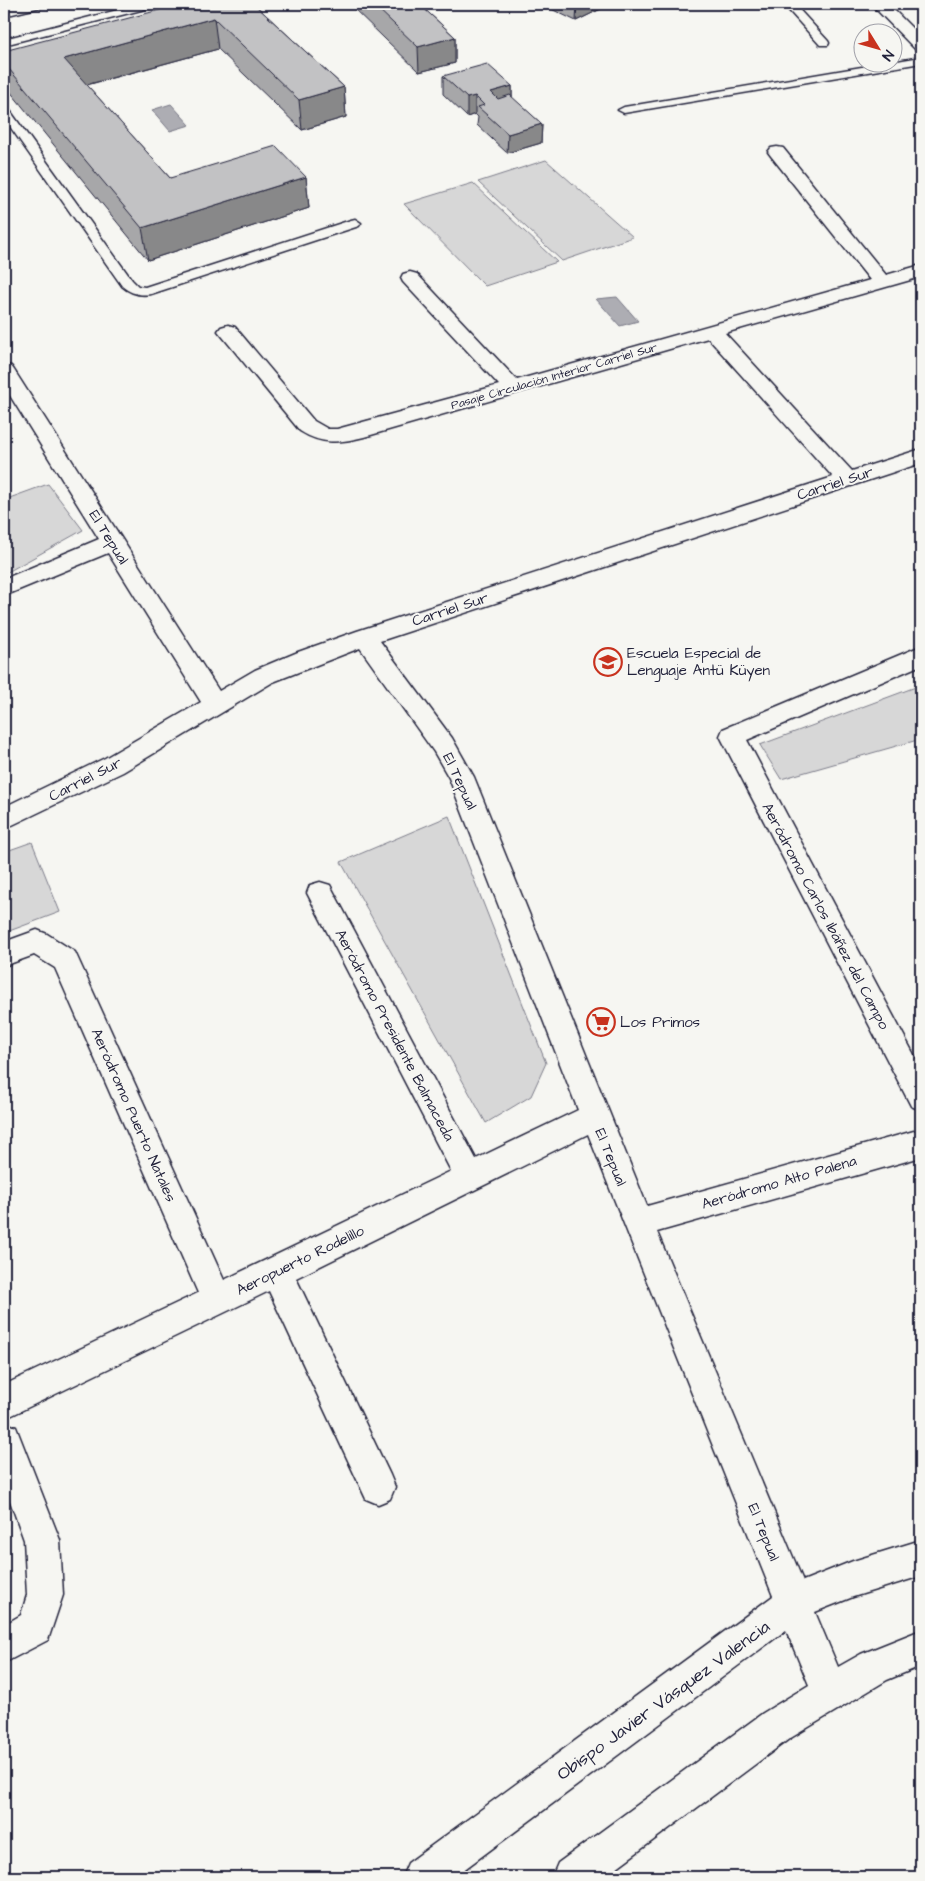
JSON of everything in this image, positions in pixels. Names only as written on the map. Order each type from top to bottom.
[{"type":"street","points":[[4,11],[36,4]]},
{"type":"street","points":[[879,4],[921,46]]},
{"type":"street","points":[[776,152],[883,283]]},
{"type":"street","name":"Pasaje Circulación Interior Carriel Sur","points":[[228,331],[307,426],[321,436],[337,436],[713,332],[921,271]]},
{"type":"street","points":[[410,278],[513,387]]},
{"type":"street","points":[[713,332],[847,479]]},
{"type":"street","name":"El Tepual","points":[[4,370],[215,704]]},
{"type":"street","name":"Carriel Sur","points":[[4,819],[114,766],[215,704],[281,668],[365,637],[921,456]]},
{"type":"street","points":[[4,588],[113,542]]},
{"type":"street","name":"El Tepual","points":[[365,637],[443,745],[461,777],[638,1223],[830,1692]]},
{"type":"street","name":"Aeródromo Carlos Ibáñez del Campo","points":[[921,655],[732,736],[921,1097]]},
{"type":"street","name":"Aeródromo Presidente Balmaceda","points":[[320,893],[470,1177]]},
{"type":"street","name":"Aeródromo Puerto Natales","points":[[4,954],[37,942],[65,960],[217,1300]]},
{"type":"street","name":"Aeropuerto Rodelillo","points":[[4,1402],[595,1116]]},
{"type":"street","name":"Aeródromo Alto Palena","points":[[638,1223],[921,1142]]},
{"type":"street","points":[[276,1271],[378,1488]]},
{"type":"street","points":[[4,1439],[42,1540],[45,1595],[34,1627],[4,1645]]},
{"type":"street","name":"Obispo Javier Vásquez Valencia","points":[[422,1877],[793,1603],[853,1579],[921,1558]]},
{"type":"street","points":[[572,1877],[776,1726],[874,1667],[921,1648]]},
{"type":"lane","points":[[4,42],[153,4]]},
{"type":"lane","points":[[788,4],[824,43]]},
{"type":"lane","points":[[624,110],[921,60]]},
{"type":"lane","points":[[4,110],[134,289],[146,291],[355,223]]},
{"type":"shaded area","points":[[171,104],[190,125],[170,131],[152,110]]},
{"type":"shaded area","points":[[546,160],[633,237],[562,261],[478,182]]},
{"type":"shaded area","points":[[473,183],[557,262],[485,286],[404,204]]},
{"type":"shaded area","points":[[617,297],[638,321],[620,326],[596,299]]},
{"type":"shaded area","points":[[48,484],[83,530],[4,574],[4,500]]},
{"type":"shaded area","points":[[921,685],[921,739],[781,779],[760,745]]},
{"type":"shaded area","points":[[449,816],[546,1063],[531,1096],[486,1123],[341,862]]},
{"type":"shaded area","points":[[32,842],[60,912],[4,933],[4,852]]},
{"type":"building","points":[[182,4],[254,4],[344,87],[299,100],[214,18],[64,59],[170,178],[276,146],[306,177],[142,228],[4,63],[4,51]]},
{"type":"building","points":[[373,4],[419,4],[455,37],[418,47]]},
{"type":"building","points":[[487,64],[512,86],[491,92],[498,99],[510,95],[542,124],[508,134],[478,107],[484,105],[475,96],[467,98],[443,76]]},
{"type":"place","name":"Escuela Especial de Lenguaje Antü Küyen","points":[[608,662]]},
{"type":"place","name":"Los Primos","points":[[601,1022]]}]
